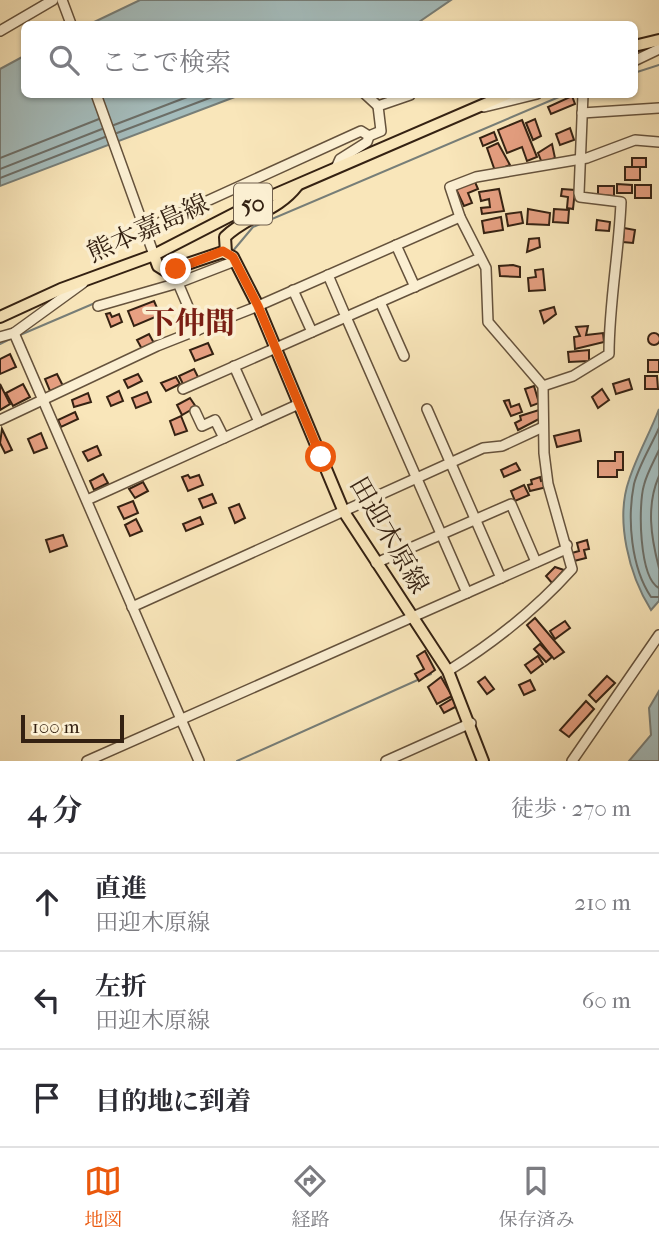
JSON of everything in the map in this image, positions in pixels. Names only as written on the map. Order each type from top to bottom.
[{"type":"main road","points":[[638,45],[659,40]]},
{"type":"main road","name":"熊本嘉島線","points":[[0,317],[499,98]]},
{"type":"main road","points":[[152,251],[158,266],[166,271],[231,257],[225,237],[234,228],[289,198],[300,184]]},
{"type":"main road","name":"田迎木原線","points":[[231,257],[258,306],[344,512],[448,671],[471,723],[473,740],[483,761]]},
{"type":"street","points":[[0,31],[53,0]]},
{"type":"street","points":[[62,0],[70,21]]},
{"type":"street","points":[[638,60],[659,49]]},
{"type":"street","points":[[97,98],[152,251]]},
{"type":"street","points":[[336,168],[340,159],[367,142],[369,136],[381,131],[378,106],[369,98]]},
{"type":"street","points":[[378,106],[401,98]]},
{"type":"street","points":[[478,107],[519,98]]},
{"type":"street","points":[[543,386],[573,376],[609,354],[609,308],[618,256],[621,202],[580,197],[583,98]]},
{"type":"street","points":[[582,113],[659,108]]},
{"type":"street","points":[[150,227],[361,131],[369,136]]},
{"type":"street","points":[[448,671],[473,655],[546,597],[572,569],[548,484],[543,386],[488,322],[486,268],[460,216],[450,187],[476,177],[597,156],[612,147],[635,141],[659,142]]},
{"type":"street","points":[[0,419],[460,216]]},
{"type":"street","points":[[396,245],[415,287]]},
{"type":"street","points":[[98,306],[178,283],[231,257]]},
{"type":"street","points":[[183,389],[480,258]]},
{"type":"street","points":[[328,275],[467,593]]},
{"type":"street","points":[[0,337],[14,333],[87,281]]},
{"type":"street","points":[[178,283],[198,330]]},
{"type":"street","points":[[293,290],[312,332]]},
{"type":"street","points":[[380,302],[404,356]]},
{"type":"street","points":[[14,333],[199,761]]},
{"type":"street","points":[[234,366],[259,422]]},
{"type":"street","points":[[87,500],[299,404]]},
{"type":"street","points":[[427,410],[501,578]]},
{"type":"street","points":[[195,411],[202,426],[215,420],[224,438]]},
{"type":"street","points":[[132,607],[483,448],[502,446],[543,427]]},
{"type":"street","points":[[376,563],[510,504],[536,562]]},
{"type":"street","points":[[86,761],[564,550],[567,545]]},
{"type":"street","points":[[572,761],[659,635]]},
{"type":"street","points":[[386,761],[471,723]]},
{"type":"water","points":[[140,0],[451,0],[420,21],[96,21]]},
{"type":"water","points":[[21,58],[21,98],[232,98],[0,186],[0,69]]},
{"type":"water","points":[[659,409],[659,601],[651,610],[636,581],[626,547],[623,512],[629,480]]},
{"type":"water","points":[[659,691],[659,761],[629,761],[651,735],[649,708]]},
{"type":"building","points":[[568,98],[573,98],[575,104],[551,114],[548,107]]},
{"type":"building","points":[[535,119],[541,136],[533,140],[526,123]]},
{"type":"building","points":[[522,120],[537,157],[527,161],[522,147],[507,153],[498,130]]},
{"type":"building","points":[[570,128],[574,140],[560,145],[556,134]]},
{"type":"building","points":[[494,132],[497,140],[483,146],[480,138]]},
{"type":"building","points":[[498,143],[510,165],[495,171],[487,148]]},
{"type":"building","points":[[552,144],[555,158],[542,163],[538,153]]},
{"type":"building","points":[[632,158],[646,158],[646,167],[632,167]]},
{"type":"building","points":[[625,167],[640,167],[640,180],[625,180]]},
{"type":"building","points":[[475,182],[478,189],[468,193],[472,203],[464,206],[456,189]]},
{"type":"building","points":[[617,184],[632,185],[632,193],[617,193]]},
{"type":"building","points":[[635,185],[651,185],[651,198],[635,198]]},
{"type":"building","points":[[598,186],[614,186],[614,196],[598,195]]},
{"type":"building","points":[[499,189],[504,211],[482,214],[481,208],[490,207],[489,199],[481,201],[479,192]]},
{"type":"building","points":[[562,189],[575,190],[573,209],[567,208],[568,197],[561,196]]},
{"type":"building","points":[[528,209],[550,213],[549,225],[527,224]]},
{"type":"building","points":[[554,209],[569,210],[568,223],[553,222]]},
{"type":"building","points":[[521,212],[523,223],[508,226],[506,214]]},
{"type":"building","points":[[501,217],[503,230],[484,233],[482,221]]},
{"type":"building","points":[[597,220],[610,222],[609,231],[596,230]]},
{"type":"building","points":[[624,228],[635,230],[633,243],[623,242]]},
{"type":"building","points":[[539,238],[540,247],[527,252],[529,239]]},
{"type":"building","points":[[499,266],[520,267],[520,277],[500,276]]},
{"type":"building","points":[[543,269],[545,290],[529,291],[528,278],[536,277],[535,270]]},
{"type":"building","points":[[154,301],[160,315],[134,326],[128,311]]},
{"type":"building","points":[[554,307],[556,314],[544,323],[540,311]]},
{"type":"building","points":[[110,313],[112,317],[119,314],[122,322],[111,327],[106,314]]},
{"type":"building","points":[[588,326],[586,335],[603,333],[604,342],[575,349],[574,337],[580,336],[576,327]]},
{"type":"building","points":[[654,333],[660,339],[654,345],[648,339]]},
{"type":"building","points":[[149,334],[155,345],[143,351],[137,340]]},
{"type":"building","points":[[208,343],[213,354],[195,361],[190,350]]},
{"type":"building","points":[[589,350],[589,361],[569,362],[568,352]]},
{"type":"building","points":[[10,354],[16,367],[0,374],[0,359]]},
{"type":"building","points":[[648,360],[659,360],[659,372],[648,372]]},
{"type":"building","points":[[194,369],[199,379],[184,386],[179,376]]},
{"type":"building","points":[[57,374],[63,386],[50,391],[45,379]]},
{"type":"building","points":[[138,374],[142,381],[128,388],[124,380]]},
{"type":"building","points":[[645,376],[657,376],[658,389],[645,389]]},
{"type":"building","points":[[176,377],[180,384],[166,391],[161,383]]},
{"type":"building","points":[[629,379],[632,389],[616,394],[613,384]]},
{"type":"building","points":[[0,384],[10,404],[0,410]]},
{"type":"building","points":[[23,384],[30,397],[13,406],[6,393]]},
{"type":"building","points":[[534,386],[539,403],[531,406],[525,389]]},
{"type":"building","points":[[602,389],[609,400],[598,408],[592,397]]},
{"type":"building","points":[[119,391],[123,401],[111,406],[107,397]]},
{"type":"building","points":[[147,392],[151,402],[136,408],[132,398]]},
{"type":"building","points":[[88,393],[91,402],[74,407],[72,400]]},
{"type":"building","points":[[190,398],[196,407],[182,415],[177,405]]},
{"type":"building","points":[[509,400],[511,407],[519,404],[522,412],[511,416],[504,401]]},
{"type":"building","points":[[539,410],[541,418],[518,430],[515,423],[521,420],[520,416]]},
{"type":"building","points":[[75,412],[78,419],[61,427],[58,420]]},
{"type":"building","points":[[181,416],[187,431],[175,435],[170,421]]},
{"type":"building","points":[[2,429],[12,450],[5,453],[0,443]]},
{"type":"building","points":[[579,430],[581,441],[557,447],[554,436]]},
{"type":"building","points":[[41,433],[47,448],[34,453],[28,439]]},
{"type":"building","points":[[97,446],[101,455],[88,461],[83,452]]},
{"type":"building","points":[[615,452],[623,452],[623,470],[617,470],[617,477],[598,477],[598,461],[615,461]]},
{"type":"building","points":[[516,463],[520,470],[504,477],[501,470]]},
{"type":"building","points":[[103,474],[108,483],[94,490],[90,481]]},
{"type":"building","points":[[188,475],[190,478],[199,475],[203,485],[188,491],[182,477]]},
{"type":"building","points":[[540,477],[541,481],[545,480],[547,487],[530,491],[528,485],[532,484],[531,480]]},
{"type":"building","points":[[143,482],[148,491],[135,498],[129,489]]},
{"type":"building","points":[[524,485],[529,495],[515,501],[511,491]]},
{"type":"building","points":[[212,494],[216,503],[203,508],[199,499]]},
{"type":"building","points":[[133,501],[138,513],[124,519],[118,507]]},
{"type":"building","points":[[239,504],[245,518],[235,523],[229,508]]},
{"type":"building","points":[[200,517],[203,524],[186,531],[183,524]]},
{"type":"building","points":[[136,519],[142,531],[130,536],[125,525]]},
{"type":"building","points":[[63,535],[67,546],[50,552],[46,540]]},
{"type":"building","points":[[587,540],[589,549],[584,550],[586,558],[574,561],[572,553],[579,551],[577,543]]},
{"type":"building","points":[[555,567],[564,570],[552,583],[546,576]]},
{"type":"building","points":[[535,618],[564,652],[554,659],[527,625]]},
{"type":"building","points":[[565,621],[570,628],[555,639],[550,631]]},
{"type":"building","points":[[540,644],[552,657],[546,662],[534,649]]},
{"type":"building","points":[[425,651],[435,670],[419,681],[415,674],[424,669],[417,656]]},
{"type":"building","points":[[538,656],[543,664],[531,673],[525,665]]},
{"type":"building","points":[[607,676],[615,683],[596,702],[589,695]]},
{"type":"building","points":[[441,677],[452,696],[437,704],[428,687]]},
{"type":"building","points":[[485,677],[494,689],[487,694],[478,682]]},
{"type":"building","points":[[530,680],[535,690],[524,695],[519,685]]},
{"type":"building","points":[[455,697],[459,705],[444,713],[440,706]]},
{"type":"building","points":[[586,701],[594,709],[569,737],[560,730]]},
{"type":"waterway","points":[[638,72],[659,65]]},
{"type":"waterway","points":[[232,252],[253,227],[557,98]]},
{"type":"waterway","points":[[20,335],[95,303]]},
{"type":"waterway","points":[[0,344],[12,338]]},
{"type":"waterway","points":[[237,761],[431,674]]},
{"type":"district","name":"下仲間","points":[[190,323]]},
{"type":"route","points":[[176,269],[223,251],[233,257],[258,306],[321,457]]}]
